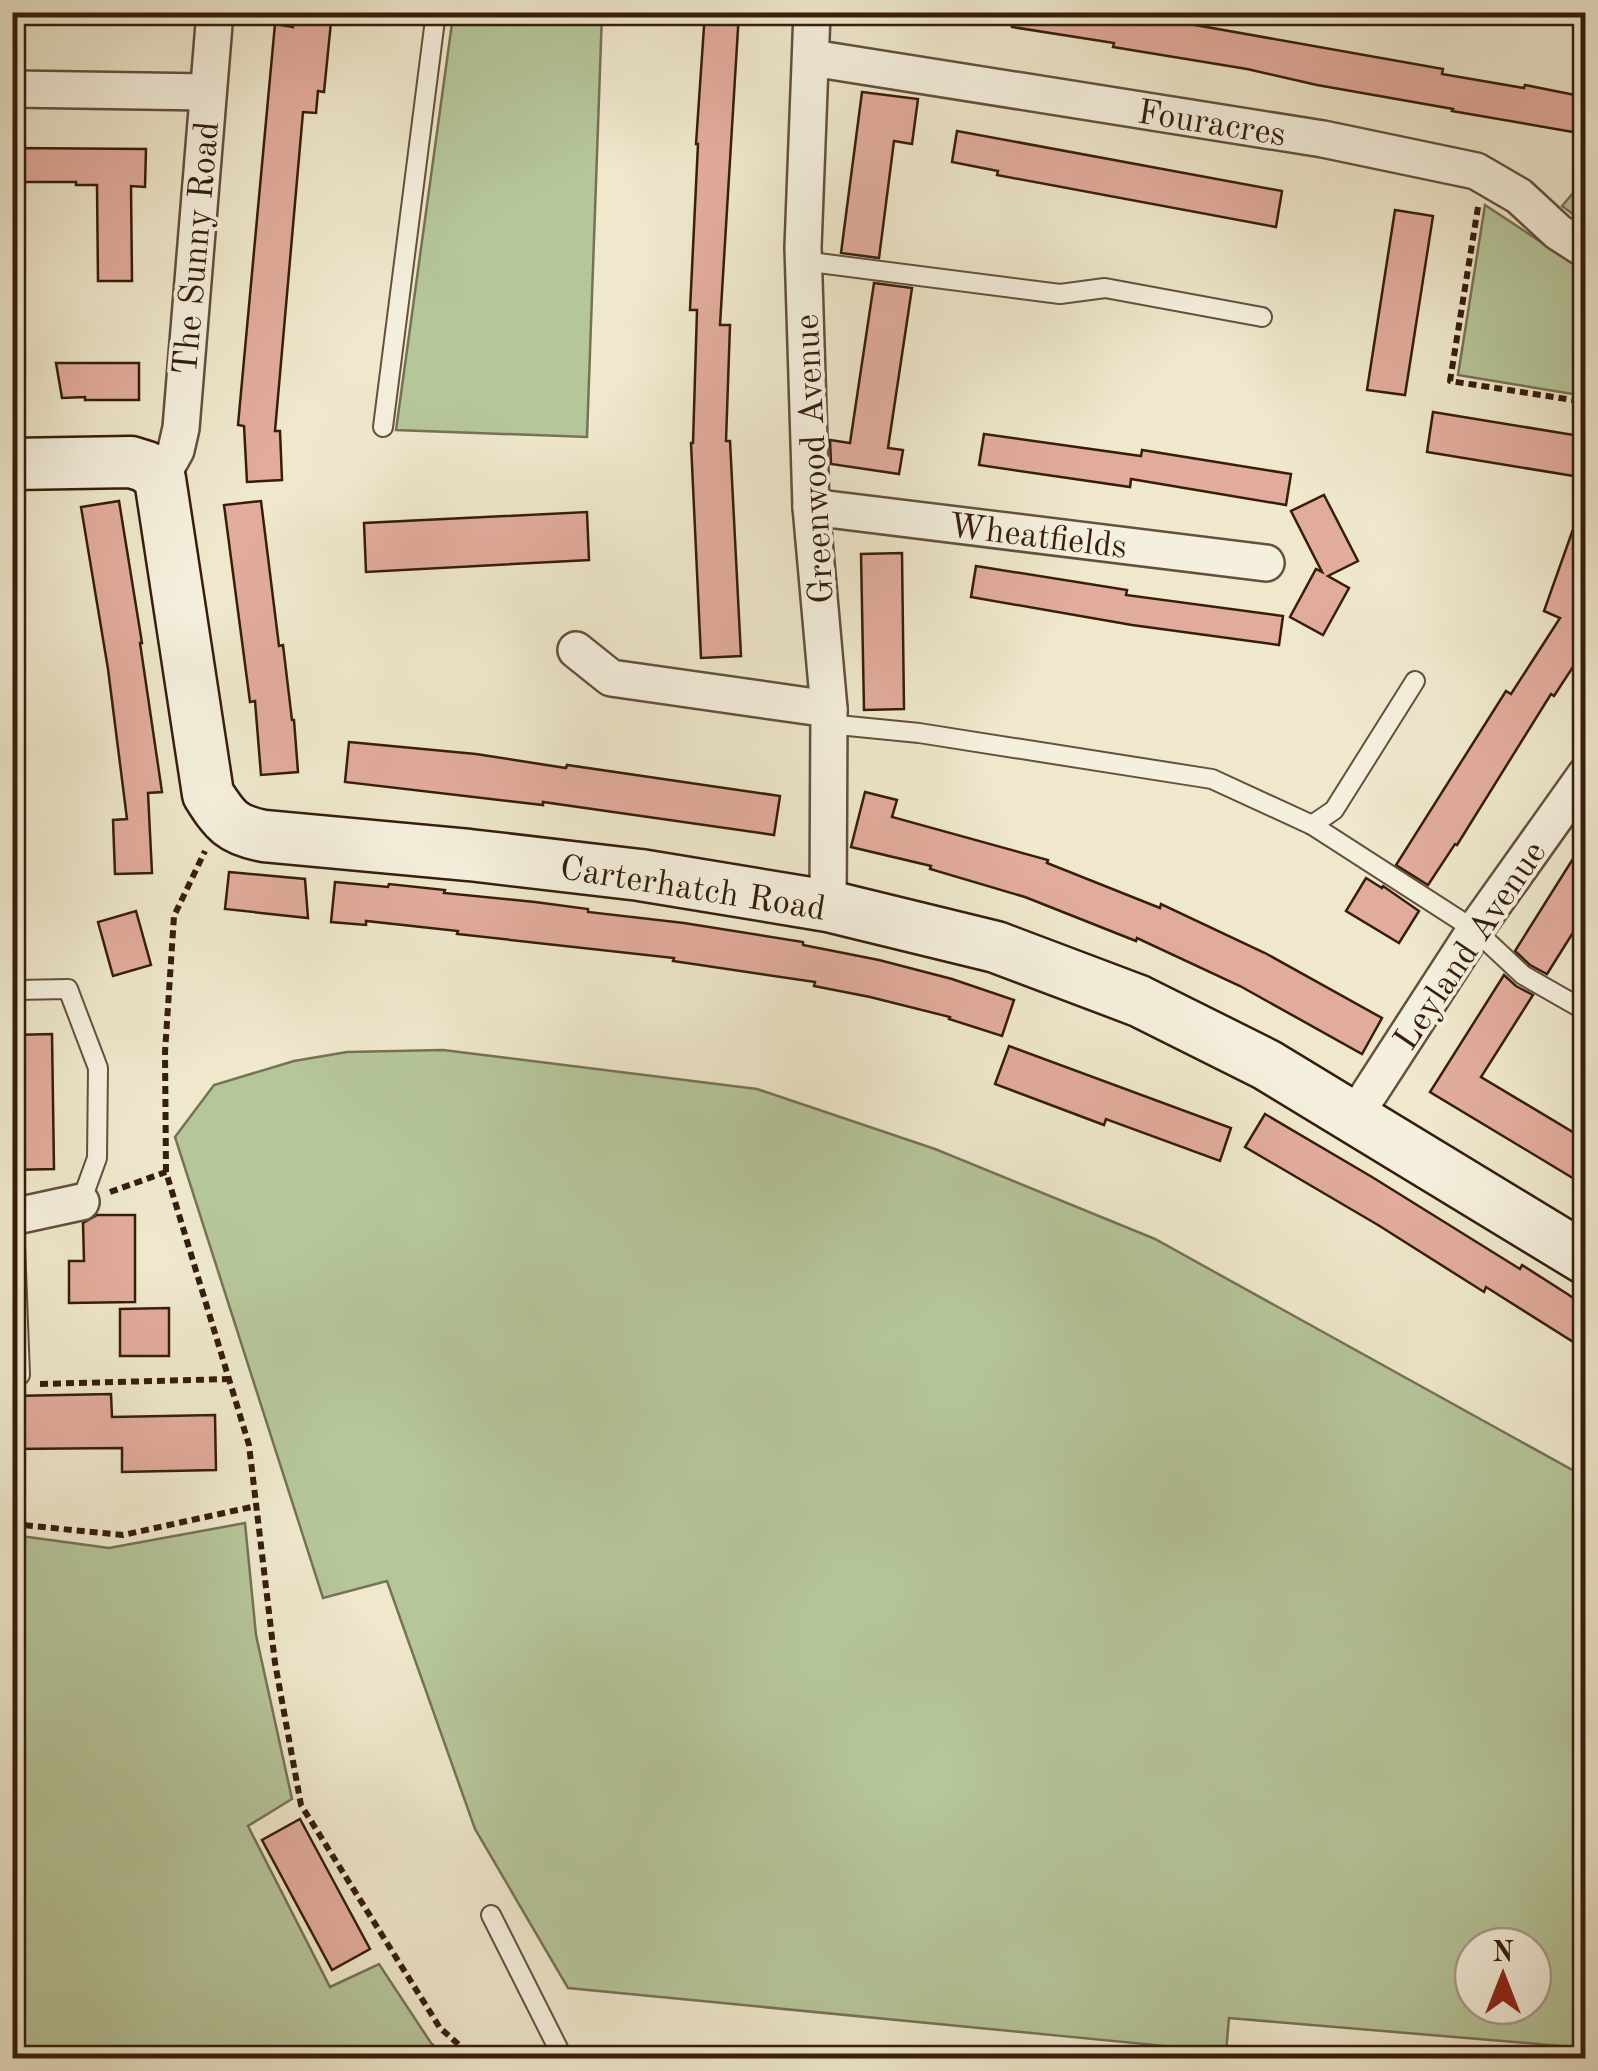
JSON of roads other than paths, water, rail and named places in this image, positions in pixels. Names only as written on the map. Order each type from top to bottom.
[{"type":"street","name":"The Sunny Road","points":[[160,479],[176,450],[181,428],[215,12]]},
{"type":"street","name":"Greenwood Avenue","points":[[812,12],[803,261],[811,507],[828,716],[828,906]]},
{"type":"street","name":"Fouracres","points":[[812,58],[1323,140],[1476,171],[1519,196],[1558,232],[1586,250]]},
{"type":"street","points":[[12,89],[208,92]]},
{"type":"street","points":[[12,464],[131,462],[147,467],[160,479]]},
{"type":"street","name":"Carterhatch Road","points":[[160,479],[208,794],[221,816],[243,832],[640,875],[828,906],[996,948],[1139,1001],[1267,1064],[1586,1259]]},
{"type":"street","name":"Wheatfields","points":[[811,507],[1266,563]]},
{"type":"street","points":[[576,650],[611,678],[828,716]]},
{"type":"street","name":"Leyland Avenue","points":[[1354,1117],[1475,930],[1586,774]]},
{"type":"street","points":[[13,1217],[80,1202]]},
{"type":"lane","points":[[383,427],[436,12]]},
{"type":"lane","points":[[803,261],[1060,294],[1105,288],[1262,317]]},
{"type":"lane","points":[[1312,826],[1334,810],[1416,681]]},
{"type":"lane","points":[[828,716],[1212,779],[1312,826],[1475,930],[1523,975],[1586,1011]]},
{"type":"lane","points":[[16,990],[68,989],[98,1068],[97,1158],[80,1202]]},
{"type":"lane","points":[[13,1217],[21,1380]]},
{"type":"lane","points":[[491,1915],[563,2058]]}]
